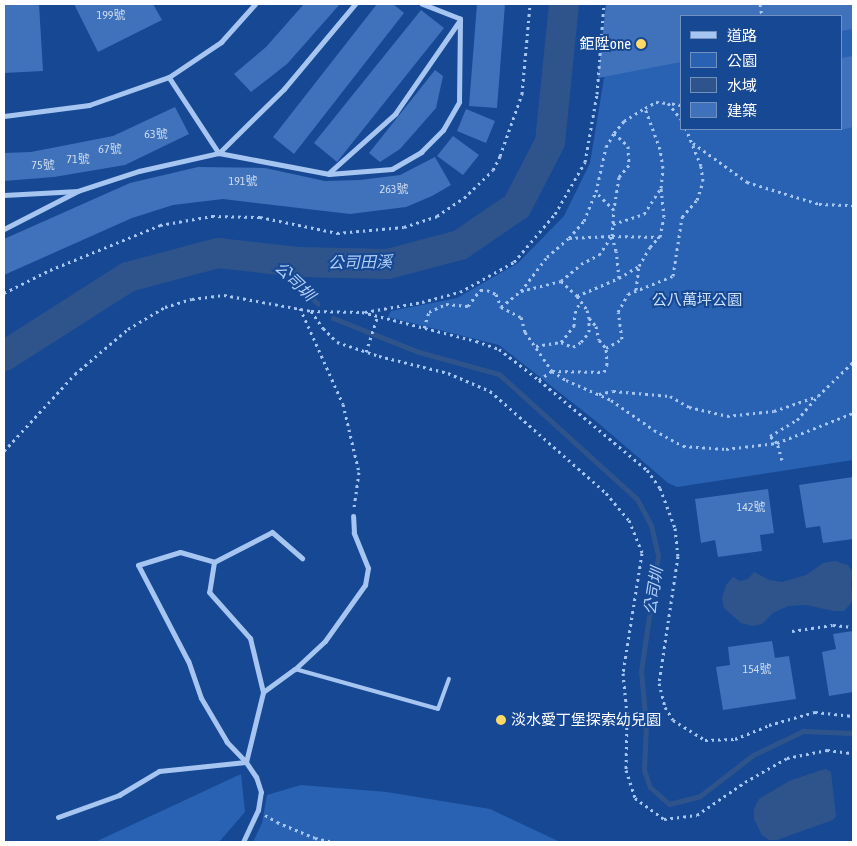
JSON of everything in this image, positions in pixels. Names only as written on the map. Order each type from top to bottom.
[{"type":"street","points":[[4,116],[89,105],[168,76],[221,42],[256,4]]},
{"type":"street","points":[[219,153],[284,89],[355,4]]},
{"type":"street","points":[[422,4],[460,19]]},
{"type":"street","points":[[329,174],[395,114],[460,19]]},
{"type":"street","points":[[4,229],[78,191],[139,171],[219,153],[329,174],[392,169],[422,152],[443,130],[459,102],[460,19]]},
{"type":"street","points":[[168,76],[219,153]]},
{"type":"street","points":[[4,195],[78,191]]},
{"type":"street","points":[[263,692],[295,669],[325,640],[365,586],[368,568],[354,533],[353,516]]},
{"type":"street","points":[[243,842],[258,810],[261,792],[256,777],[246,762],[227,742],[201,698],[188,661],[138,565],[180,552],[214,562],[272,532],[302,558]]},
{"type":"street","points":[[214,562],[209,592],[250,638],[263,692],[246,762]]},
{"type":"street","points":[[58,817],[119,795],[159,771],[246,762]]},
{"type":"lane","points":[[295,669],[438,709],[449,679]]},
{"type":"path","points":[[4,292],[50,270],[160,225],[204,217],[260,217],[337,233],[404,227],[437,216],[464,198],[493,170],[500,156],[522,94],[530,4]]},
{"type":"path","points":[[4,451],[75,374],[128,329],[165,307],[192,299],[224,295],[311,311],[362,312],[422,302],[460,292],[514,262],[555,214],[585,162],[597,94],[604,4]]},
{"type":"path","points":[[501,307],[521,290],[547,257],[569,238],[584,221],[596,192],[606,147],[624,121],[656,102],[680,105]]},
{"type":"path","points":[[668,103],[680,118]]},
{"type":"path","points":[[636,290],[639,266],[650,247],[660,236],[664,217],[661,188],[663,168],[660,149],[646,108]]},
{"type":"path","points":[[606,348],[622,339],[618,312],[628,294],[673,276],[682,217],[697,200],[703,181],[701,166],[693,142],[687,130]]},
{"type":"path","points":[[614,133],[628,146],[629,165],[620,177],[614,210],[612,236],[616,250],[618,278]]},
{"type":"path","points":[[693,142],[747,182],[819,204],[853,205]]},
{"type":"path","points":[[613,224],[644,214],[661,188]]},
{"type":"path","points":[[596,192],[614,210]]},
{"type":"path","points":[[521,290],[561,281],[581,264],[599,255],[612,236]]},
{"type":"path","points":[[569,238],[660,236]]},
{"type":"path","points":[[577,296],[618,278],[639,266]]},
{"type":"path","points":[[536,346],[561,342],[573,347],[581,342],[589,332],[587,310],[577,296],[561,281]]},
{"type":"path","points":[[424,328],[429,312],[446,304],[468,306],[480,290],[487,290],[496,294],[501,307],[521,317],[525,332],[552,371],[611,400],[654,430],[683,446],[726,449],[778,443],[853,413]]},
{"type":"path","points":[[561,342],[574,326],[575,313],[580,302]]},
{"type":"path","points":[[300,308],[343,404],[359,472],[353,516]]},
{"type":"path","points":[[311,311],[323,328],[337,342],[366,352],[448,372],[490,390],[606,493],[629,520],[642,553],[622,673],[627,714],[626,770],[635,798],[664,819],[697,815],[745,782],[787,758],[827,750],[853,753]]},
{"type":"path","points":[[362,312],[476,341],[499,349],[647,470],[660,488],[675,528],[678,556],[659,683],[666,707],[674,720],[705,740],[735,739],[769,725],[815,712],[853,716]]},
{"type":"path","points":[[366,352],[378,316]]},
{"type":"path","points":[[539,380],[552,371],[604,372],[608,365],[606,348],[599,340],[596,326],[589,318]]},
{"type":"path","points":[[782,460],[778,443],[770,436],[797,420],[818,396],[853,362]]},
{"type":"path","points":[[599,394],[613,391],[670,396],[689,407],[727,416],[774,411],[818,396]]},
{"type":"path","points":[[792,631],[833,625],[853,627]]},
{"type":"path","points":[[258,810],[277,822],[315,838],[334,842]]},
{"type":"green space","name":"公八萬坪公園","points":[[610,4],[754,4],[756,15],[680,15],[680,130],[842,130],[842,15],[767,15],[765,4],[853,4],[853,460],[677,487],[668,483],[597,422],[499,345],[388,317],[391,311],[457,298],[518,263],[564,216],[590,163],[604,78]]},
{"type":"green space","points":[[241,774],[245,812],[219,842],[95,842]]},
{"type":"green space","points":[[301,785],[387,792],[490,809],[560,842],[253,842],[262,823],[267,795]]},
{"type":"water","points":[[835,561],[848,565],[853,573],[851,582],[853,601],[844,611],[834,611],[806,605],[788,606],[773,613],[762,624],[753,626],[741,623],[724,608],[722,598],[726,585],[733,577],[740,581],[748,579],[754,572],[769,580],[782,582],[806,575],[823,563]]},
{"type":"water","points":[[825,769],[831,772],[836,816],[833,820],[777,840],[769,840],[762,835],[754,819],[754,809],[759,799],[789,781]]},
{"type":"building","points":[[4,4],[39,4],[43,71],[4,73]]},
{"type":"building","points":[[74,4],[153,4],[162,20],[98,52]]},
{"type":"building","points":[[304,4],[340,4],[287,64],[251,92],[234,74],[266,47]]},
{"type":"building","points":[[377,4],[393,4],[404,13],[294,154],[273,137]]},
{"type":"building","points":[[477,4],[505,4],[497,108],[469,106]]},
{"type":"building","name":"鉅陞one","points":[[606,4],[853,4],[853,29],[842,31],[842,15],[680,15],[680,62],[598,78]]},
{"type":"building","points":[[421,10],[444,28],[337,162],[314,143]]},
{"type":"building","points":[[853,56],[853,127],[842,130],[842,58]]},
{"type":"building","points":[[435,70],[443,76],[436,108],[400,149],[380,162],[369,153]]},
{"type":"building","points":[[175,107],[189,134],[125,165],[54,177],[4,181],[4,153],[31,152],[113,136]]},
{"type":"building","points":[[466,109],[495,121],[486,143],[457,131]]},
{"type":"building","points":[[453,136],[479,155],[463,175],[437,156]]},
{"type":"building","points":[[435,157],[451,185],[432,196],[406,207],[350,214],[223,199],[173,205],[132,218],[4,275],[4,239],[130,183],[198,167],[265,168],[325,181],[360,180],[400,175]]},
{"type":"building","points":[[853,477],[853,539],[823,543],[820,526],[806,528],[799,485]]},
{"type":"building","points":[[768,489],[774,533],[760,535],[762,551],[718,557],[715,540],[701,543],[695,499]]},
{"type":"building","points":[[853,631],[853,692],[829,696],[822,652],[836,649],[833,634]]},
{"type":"building","points":[[772,641],[775,658],[789,656],[796,699],[723,710],[716,667],[730,665],[728,647]]},
{"type":"waterway","name":"公司田溪","points":[[4,356],[128,277],[218,253],[298,262],[388,264],[460,245],[517,206],[550,142],[564,4]]},
{"type":"waterway","name":"公司圳","points":[[272,259],[318,304]]},
{"type":"waterway","name":"公司圳","points":[[333,318],[419,352],[499,374],[637,499],[651,525],[658,556],[641,671],[646,725],[644,770],[650,787],[669,804],[700,796],[753,755],[803,731],[853,733]]},
{"type":"place","name":"鉅陞one","points":[[641,44]]},
{"type":"place","name":"淡水愛丁堡探索幼兒園","points":[[501,720]]}]
